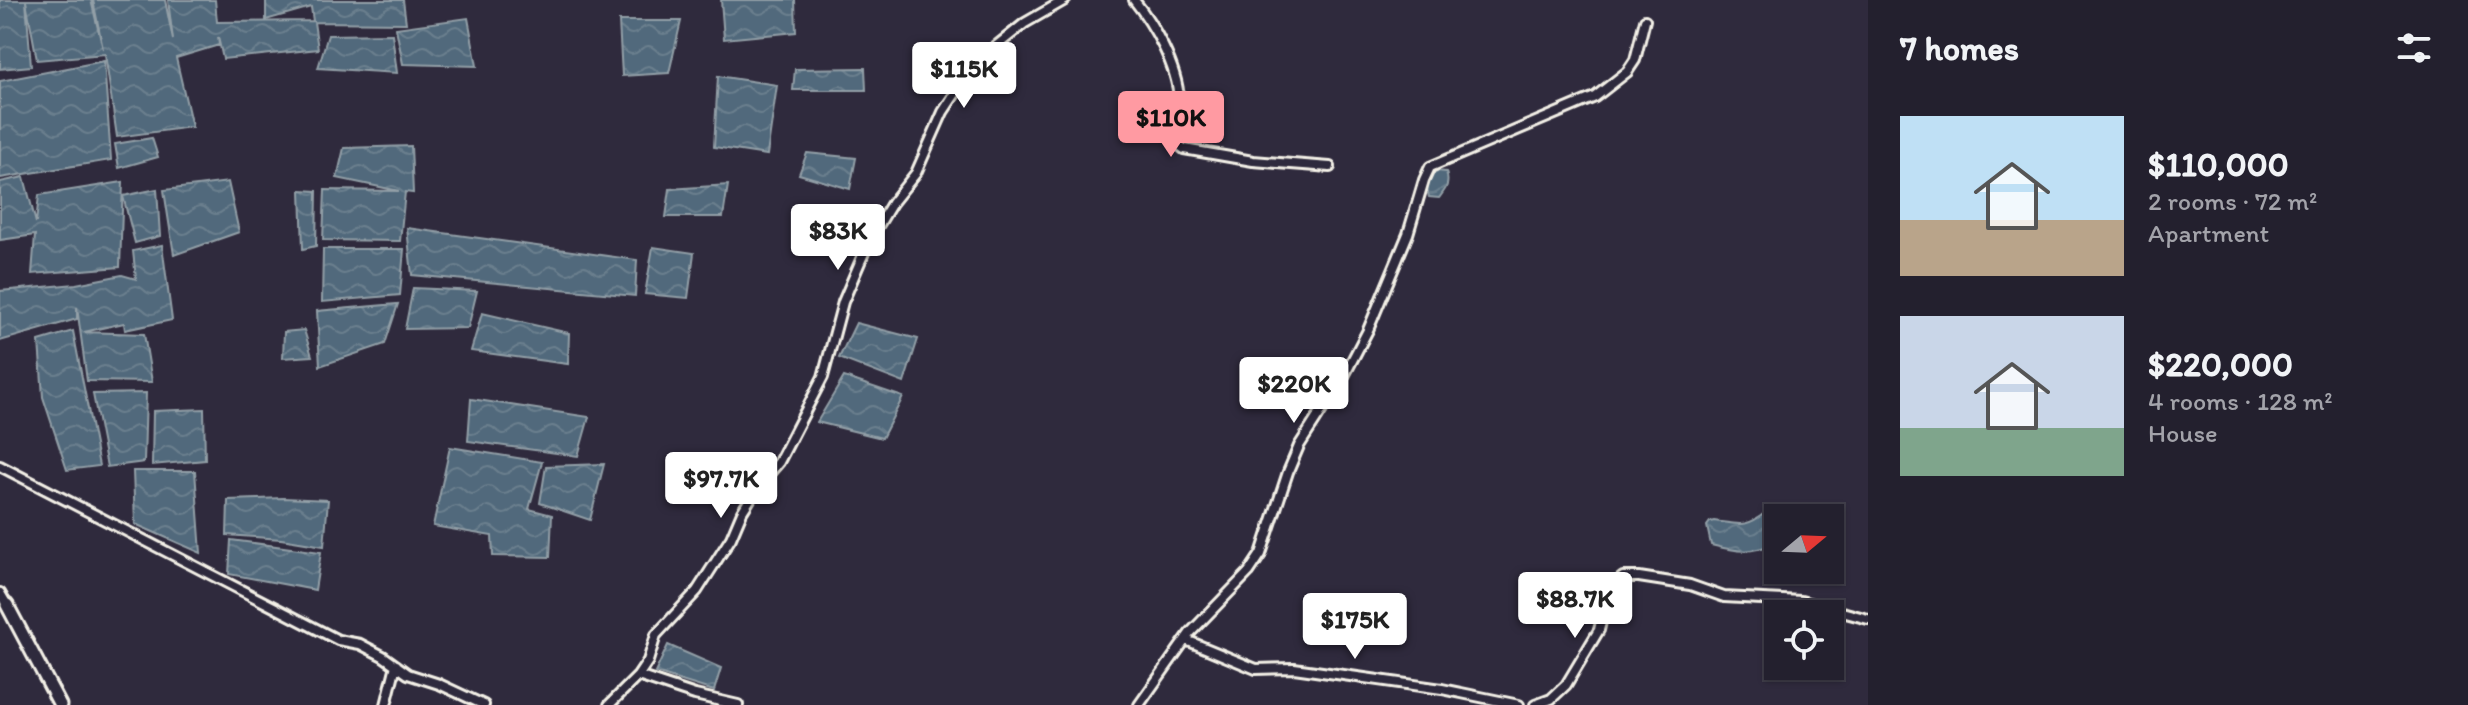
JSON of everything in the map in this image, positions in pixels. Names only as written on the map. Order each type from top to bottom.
[{"type":"street","points":[[609,705],[638,676],[648,661],[656,635],[697,591],[731,538],[742,512],[779,462],[804,418],[823,377],[843,302],[869,241],[892,203],[916,173],[943,112],[985,55],[1025,23],[1065,0]]},
{"type":"street","points":[[1134,0],[1155,30],[1176,85],[1179,145],[1184,149],[1253,161],[1330,167]]},
{"type":"street","points":[[1139,705],[1186,640],[1249,572],[1261,554],[1299,446],[1344,376],[1368,330],[1408,234],[1430,167],[1595,97],[1627,72],[1635,60],[1645,20]]},
{"type":"street","points":[[0,466],[338,640],[360,644],[408,674],[439,684],[484,705]]},
{"type":"street","points":[[1535,705],[1551,699],[1566,685],[1599,630],[1616,583],[1623,577],[1690,585],[1724,597],[1801,601],[1868,619]]},
{"type":"street","points":[[0,593],[60,705]]},
{"type":"street","points":[[1186,640],[1256,669],[1294,668],[1428,687],[1519,705]]},
{"type":"street","points":[[386,705],[396,665]]},
{"type":"street","points":[[638,676],[738,705]]},
{"type":"water","points":[[0,0],[91,0],[103,49],[93,0],[165,0],[173,40],[168,0],[215,0],[217,22],[313,21],[311,7],[266,20],[266,0],[403,0],[406,23],[314,22],[318,49],[223,59],[218,37],[219,45],[176,58],[192,127],[117,137],[105,54],[37,60],[26,1],[31,66],[0,69]]},
{"type":"water","points":[[721,0],[795,0],[796,32],[724,39]]},
{"type":"water","points":[[468,18],[477,66],[403,64],[396,28]]},
{"type":"water","points":[[619,21],[681,21],[669,73],[622,76]]},
{"type":"water","points":[[392,34],[397,73],[318,68],[328,35]]},
{"type":"water","points":[[104,61],[111,160],[0,178],[0,81]]},
{"type":"water","points":[[865,68],[866,90],[793,90],[795,69]]},
{"type":"water","points":[[718,76],[777,85],[767,155],[714,147]]},
{"type":"water","points":[[152,138],[158,157],[119,168],[115,144]]},
{"type":"water","points":[[411,146],[413,193],[405,192],[400,241],[323,240],[325,190],[399,191],[337,178],[344,148]]},
{"type":"water","points":[[807,153],[856,158],[850,189],[799,174]]},
{"type":"water","points":[[1436,171],[1446,172],[1448,180],[1439,198],[1429,197],[1427,189],[1428,179]]},
{"type":"water","points":[[24,177],[36,223],[39,195],[123,182],[120,267],[32,274],[35,235],[0,240],[0,182]]},
{"type":"water","points":[[228,182],[239,232],[174,255],[164,190]]},
{"type":"water","points":[[728,185],[723,217],[666,217],[670,189]]},
{"type":"water","points":[[157,189],[160,236],[135,243],[123,196]]},
{"type":"water","points":[[301,190],[317,191],[316,246],[303,249]]},
{"type":"water","points":[[407,228],[637,260],[635,296],[412,275]]},
{"type":"water","points":[[162,245],[172,320],[125,330],[124,323],[84,332],[144,334],[152,382],[87,381],[77,307],[77,319],[0,341],[0,291],[76,284],[122,275],[136,279],[133,251]]},
{"type":"water","points":[[653,247],[694,253],[688,298],[645,294]]},
{"type":"water","points":[[323,249],[404,249],[400,295],[322,302]]},
{"type":"water","points":[[413,288],[477,291],[468,328],[405,329]]},
{"type":"water","points":[[398,304],[385,344],[320,366],[317,311]]},
{"type":"water","points":[[482,313],[569,333],[568,364],[471,351]]},
{"type":"water","points":[[856,323],[918,339],[904,383],[839,358]]},
{"type":"water","points":[[304,330],[312,356],[283,358],[284,332]]},
{"type":"water","points":[[73,331],[99,466],[67,470],[43,397],[39,341]]},
{"type":"water","points":[[844,377],[903,397],[882,438],[817,422]]},
{"type":"water","points":[[146,393],[144,462],[107,467],[93,394]]},
{"type":"water","points":[[471,399],[589,417],[578,456],[468,441]]},
{"type":"water","points":[[204,409],[205,460],[152,465],[153,411]]},
{"type":"water","points":[[450,447],[542,462],[529,509],[552,515],[550,557],[493,556],[492,536],[433,526]]},
{"type":"water","points":[[604,464],[590,520],[540,503],[546,466]]},
{"type":"water","points":[[133,471],[195,471],[201,553],[135,524]]},
{"type":"water","points":[[228,500],[328,500],[324,546],[227,535]]},
{"type":"water","points":[[1764,513],[1764,548],[1745,551],[1711,545],[1707,526],[1710,522],[1747,523]]},
{"type":"water","points":[[231,540],[321,552],[315,590],[229,574]]},
{"type":"water","points":[[668,645],[721,668],[714,691],[655,673]]}]
